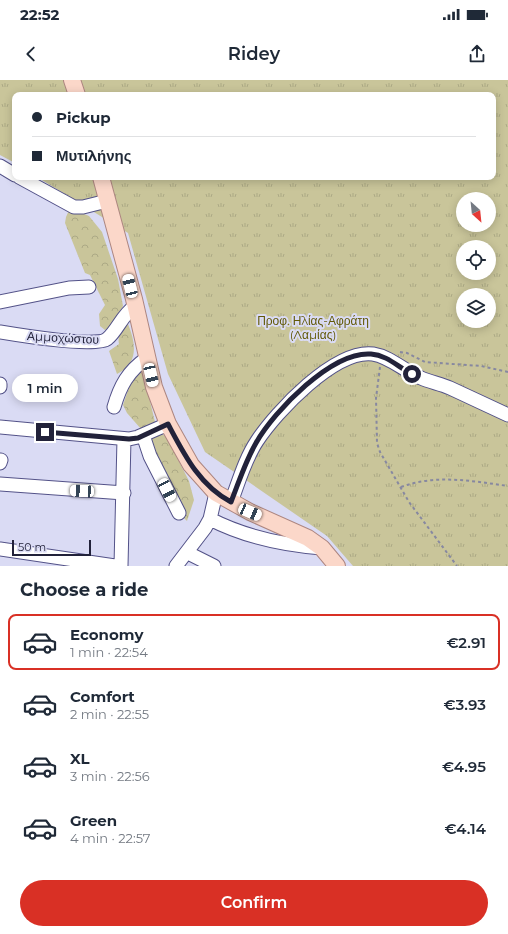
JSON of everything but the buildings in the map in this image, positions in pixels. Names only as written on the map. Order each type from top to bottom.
[{"type":"main road","points":[[72,80],[76,92]]},
{"type":"main road","points":[[101,180],[108,201],[135,306],[154,387],[168,424],[191,465],[216,494],[300,534],[322,548],[337,566]]},
{"type":"street","points":[[0,166],[12,173]]},
{"type":"street","points":[[24,180],[74,207],[83,207],[108,201]]},
{"type":"street","points":[[0,302],[69,288],[89,287]]},
{"type":"street","name":"Αμμοχώστου","points":[[0,332],[33,338],[100,342],[111,335],[127,312],[135,306]]},
{"type":"street","points":[[231,502],[247,458],[268,425],[306,386],[324,371],[356,355],[371,354],[382,356],[422,378],[449,387],[508,415]]},
{"type":"street","points":[[114,407],[122,382],[130,372],[147,358]]},
{"type":"street","points":[[0,427],[124,439],[143,435],[168,424]]},
{"type":"street","points":[[143,435],[150,456],[179,513]]},
{"type":"street","points":[[121,566],[124,492],[124,439]]},
{"type":"street","points":[[0,484],[124,492]]},
{"type":"street","points":[[176,566],[188,553],[210,519],[216,494]]},
{"type":"street","points":[[210,519],[223,526],[279,544],[322,548]]},
{"type":"street","points":[[0,549],[115,566]]},
{"type":"street","points":[[188,553],[214,566]]},
{"type":"path","points":[[457,566],[409,502],[380,452],[377,442],[376,398],[377,376],[382,356],[392,352],[407,353],[425,362],[480,366],[508,372]]},
{"type":"path","points":[[401,488],[422,481],[445,479],[508,486]]},
{"type":"green space","name":"Προφ. Ηλίας-Αφράτη (Λαμίας)","points":[[0,80],[508,80],[508,566],[353,566],[327,536],[205,452],[168,374],[128,233],[42,180],[496,180],[496,92],[12,92],[12,161],[0,155]]},
{"type":"green space","points":[[70,208],[89,216],[102,232],[118,279],[123,306],[112,327],[105,330],[100,326],[99,314],[105,305],[90,275],[85,273],[65,223]]},
{"type":"green space","points":[[128,324],[133,338],[134,352],[129,365],[117,374],[109,351],[119,344],[120,332]]},
{"type":"green space","points":[[140,369],[143,372],[155,422],[141,429],[127,413],[123,405],[132,378]]},
{"type":"green space","points":[[160,432],[167,438],[189,481],[194,500],[187,521],[184,518],[149,437]]},
{"type":"route","points":[[45,432],[129,439],[138,438],[168,424],[191,465],[209,488],[216,494],[231,502],[247,458],[268,425],[306,386],[324,371],[356,355],[371,354],[382,356],[412,374]]}]
